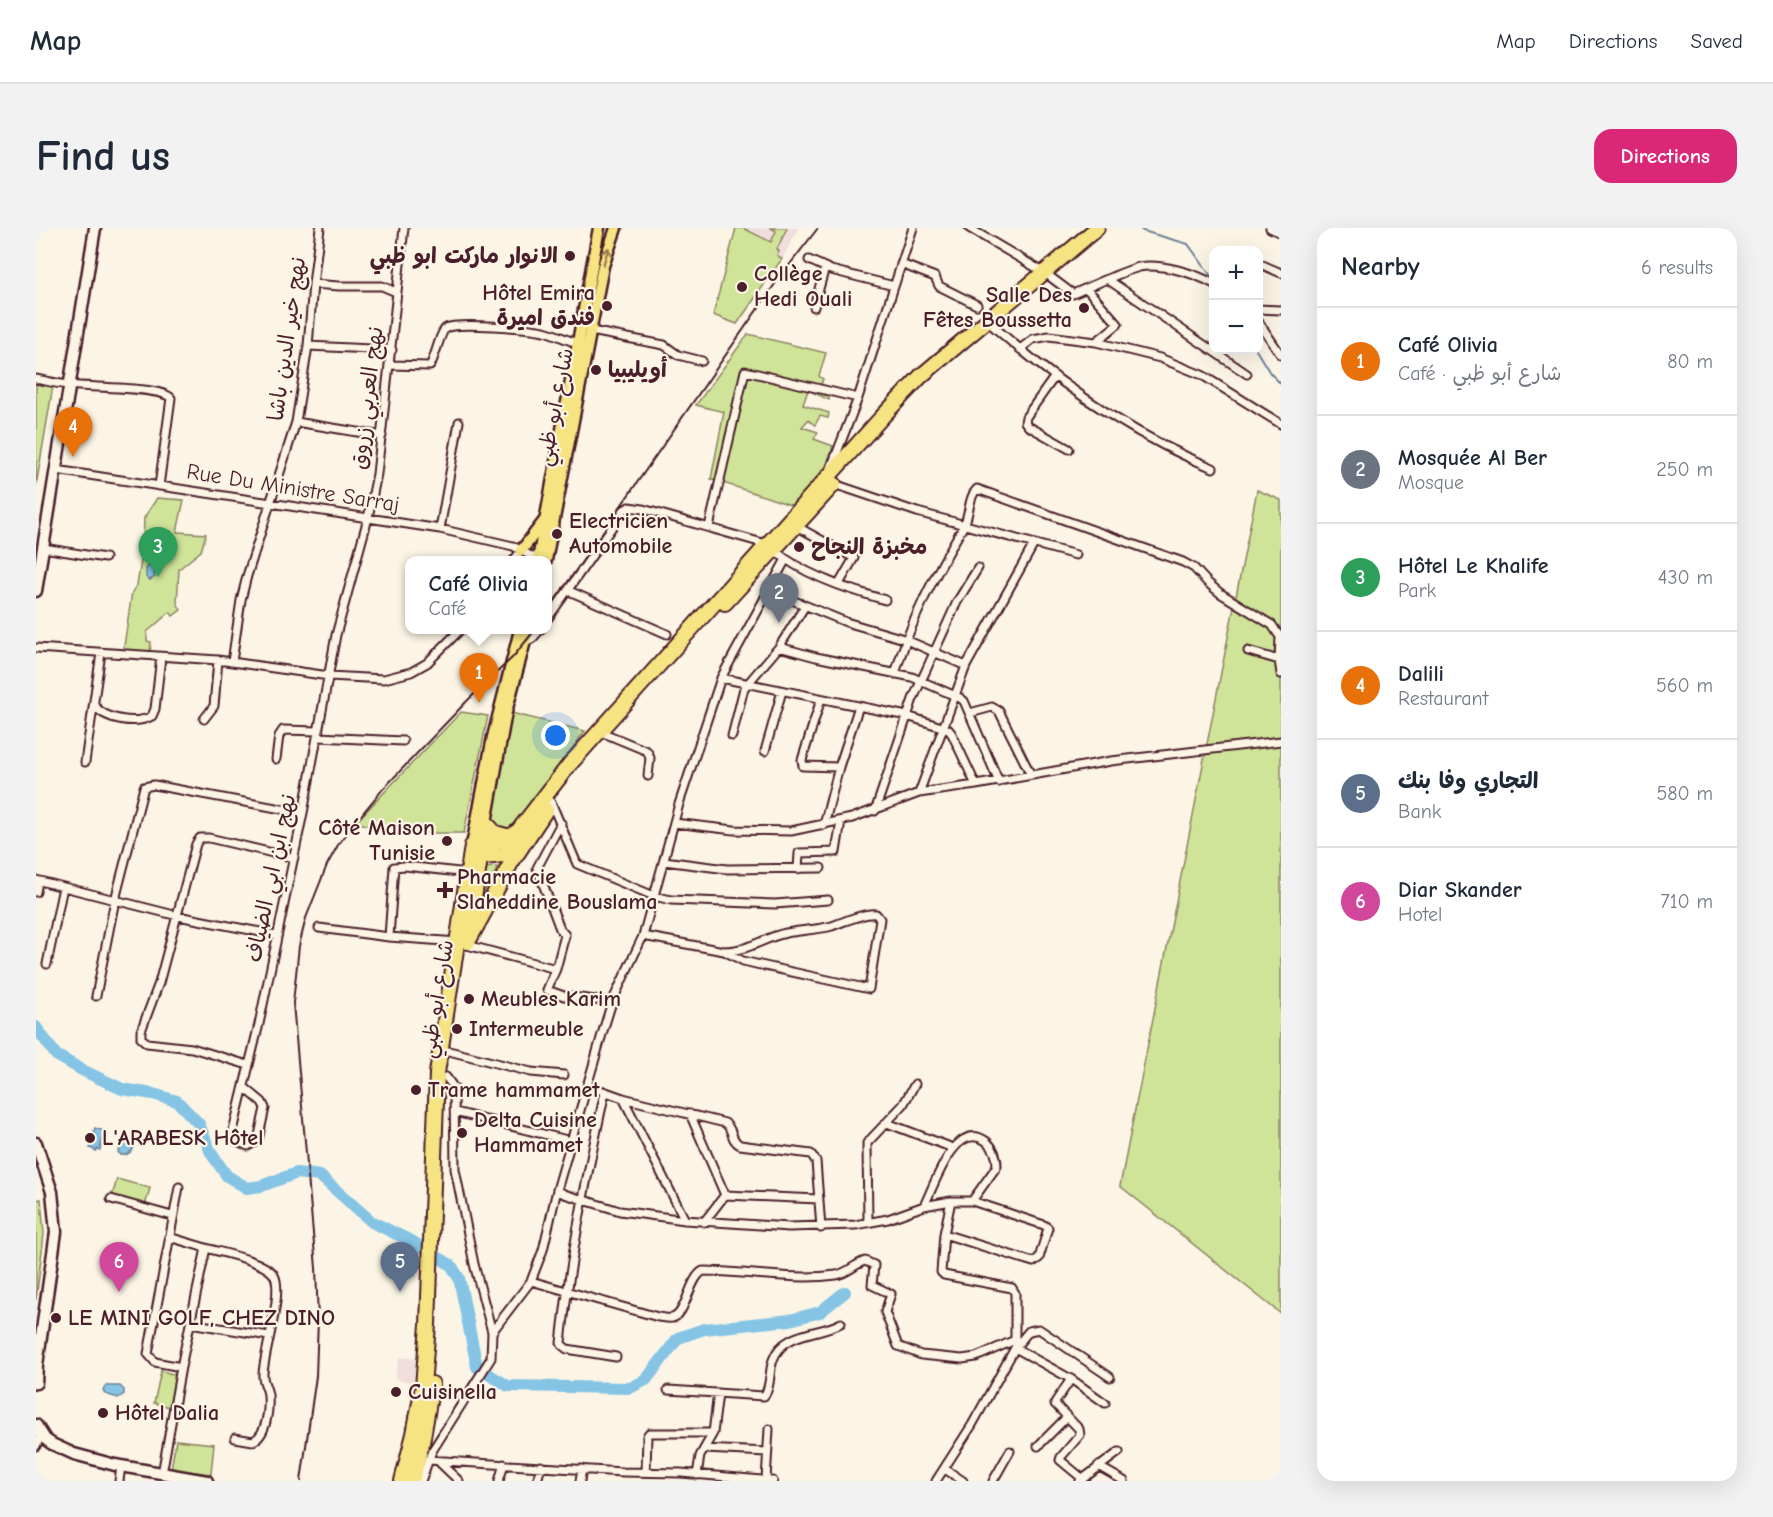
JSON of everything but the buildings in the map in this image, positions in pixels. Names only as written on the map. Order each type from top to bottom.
[{"type":"highway","points":[[464,943],[526,838],[551,802],[606,734],[770,547],[796,526],[830,481],[926,384],[993,326],[1097,228]]},
{"type":"highway","points":[[476,852],[510,837],[525,824],[569,765],[830,481],[921,376],[1109,228]]},
{"type":"highway","points":[[486,823],[495,833],[510,837]]},
{"type":"highway","points":[[476,852],[503,855],[526,838]]},
{"type":"highway","name":"شارع أبو ظبي","points":[[434,1232],[441,1039],[464,943],[468,873],[476,852]]},
{"type":"highway","name":"شارع أبو ظبي","points":[[434,1232],[446,1077],[476,852]]},
{"type":"highway","points":[[402,1481],[423,1386],[434,1232]]},
{"type":"highway","points":[[412,1481],[432,1388],[437,1326],[433,1260]]},
{"type":"main road","name":"شارع أبو ظبي","points":[[547,556],[599,228]]},
{"type":"main road","name":"شارع أبو ظبي","points":[[539,556],[577,375],[591,331],[603,266],[616,228]]},
{"type":"main road","points":[[521,551],[547,517]]},
{"type":"main road","name":"شارع أبو ظبي","points":[[476,852],[486,823],[520,645],[520,634]]},
{"type":"main road","name":"شارع أبو ظبي","points":[[476,852],[492,737],[520,645],[526,634]]},
{"type":"street","points":[[36,591],[95,228]]},
{"type":"street","name":"نهج خير الدين باشا","points":[[232,662],[241,600],[269,503],[296,422],[308,346],[320,228]]},
{"type":"street","name":"نهج العربي زروق","points":[[329,676],[341,610],[368,518],[382,436],[404,228]]},
{"type":"street","points":[[914,228],[830,481],[906,509],[1076,555]]},
{"type":"street","points":[[969,228],[1048,275],[1073,294],[1138,267],[1154,266],[1181,272],[1209,282]]},
{"type":"street","points":[[1270,228],[1281,233]]},
{"type":"street","points":[[809,260],[825,267],[894,286]]},
{"type":"street","points":[[902,264],[935,276],[939,286],[977,305]]},
{"type":"street","points":[[1263,265],[1281,273]]},
{"type":"street","points":[[814,307],[825,267]]},
{"type":"street","points":[[1107,279],[1247,375]]},
{"type":"street","points":[[313,284],[382,286],[396,292]]},
{"type":"street","points":[[1087,289],[1118,324],[1096,342]]},
{"type":"street","points":[[1263,309],[1281,310]]},
{"type":"street","points":[[390,365],[430,366],[443,331],[449,327],[486,326],[540,330],[564,340],[579,343]]},
{"type":"street","points":[[993,326],[1081,395],[1163,446],[1213,468]]},
{"type":"street","points":[[1263,328],[1281,355]]},
{"type":"street","points":[[591,331],[664,345],[678,355],[702,361]]},
{"type":"street","points":[[1020,349],[1033,339],[1042,336],[1096,342],[1180,364],[1219,385],[1281,424]]},
{"type":"street","points":[[308,346],[392,350]]},
{"type":"street","points":[[709,527],[746,371],[858,398]]},
{"type":"street","points":[[1055,376],[1026,417],[1025,422],[1028,426],[1069,449]]},
{"type":"street","points":[[36,379],[68,385],[142,390],[170,396],[159,486]]},
{"type":"street","points":[[296,422],[382,436]]},
{"type":"street","points":[[440,529],[451,478],[459,422]]},
{"type":"street","name":"Rue Du Ministre Sarraj","points":[[56,470],[440,529],[513,546],[530,556]]},
{"type":"street","points":[[895,674],[905,639],[917,611],[964,525],[972,496],[977,489],[1183,562],[1194,568],[1220,593],[1272,625],[1280,637],[1278,660],[1281,674]]},
{"type":"street","points":[[552,612],[626,508],[643,508],[770,547],[806,570],[885,600]]},
{"type":"street","points":[[796,526],[853,558],[839,584]]},
{"type":"street","points":[[919,793],[966,666],[1034,544]]},
{"type":"street","points":[[43,548],[105,558]]},
{"type":"street","points":[[518,556],[521,551]]},
{"type":"street","points":[[492,1332],[531,1281],[549,1230],[557,1190],[612,1002],[643,936],[696,750],[721,678],[786,559]]},
{"type":"street","points":[[875,811],[907,716],[933,651],[957,602],[978,568]]},
{"type":"street","points":[[567,590],[667,634]]},
{"type":"street","points":[[770,591],[846,622],[905,639],[966,666]]},
{"type":"street","points":[[732,736],[743,690],[779,646],[805,606]]},
{"type":"street","points":[[36,648],[218,660],[329,676],[384,679],[411,672],[435,656],[456,634]]},
{"type":"street","points":[[520,645],[536,634]]},
{"type":"street","points":[[779,646],[816,657],[921,681],[942,692],[955,695],[964,701],[999,782]]},
{"type":"street","points":[[1248,651],[1278,660]]},
{"type":"street","points":[[85,762],[100,653]]},
{"type":"street","points":[[94,705],[102,714],[113,718],[152,716],[155,709],[161,657]]},
{"type":"street","points":[[204,719],[214,706],[218,660]]},
{"type":"street","name":"نهج ابن ابي الضياف","points":[[244,1087],[266,1108],[258,1140],[248,1146],[237,1142],[233,1136],[294,858],[329,676]]},
{"type":"street","points":[[721,678],[907,716],[942,727],[952,734],[976,785]]},
{"type":"street","points":[[765,751],[782,691]]},
{"type":"street","points":[[822,699],[801,764],[840,767]]},
{"type":"street","points":[[824,825],[859,706]]},
{"type":"street","points":[[970,713],[992,707],[999,711],[1031,775]]},
{"type":"street","points":[[276,759],[279,736],[283,730],[403,741]]},
{"type":"street","points":[[606,734],[647,751],[650,758],[648,776]]},
{"type":"street","points":[[674,824],[758,831],[791,831],[841,821],[875,811],[919,793],[999,782],[1112,761],[1281,741]]},
{"type":"street","points":[[96,996],[115,900],[142,790],[146,785],[303,813]]},
{"type":"street","points":[[551,802],[577,864],[654,896],[670,900],[757,904],[828,900]]},
{"type":"street","points":[[798,868],[800,853],[837,852],[841,821]]},
{"type":"street","points":[[561,823],[537,868],[560,929],[565,935],[556,969],[547,990],[612,1002]]},
{"type":"street","points":[[248,1065],[192,1048],[147,1043],[141,1038],[142,1023],[159,983],[200,838],[209,838],[294,858]]},
{"type":"street","points":[[664,861],[727,869],[821,868]]},
{"type":"street","points":[[389,937],[394,867],[405,866],[468,873]]},
{"type":"street","points":[[36,892],[37,881],[178,916],[276,935]]},
{"type":"street","points":[[47,964],[63,887]]},
{"type":"street","points":[[643,936],[724,951],[745,949],[776,935],[828,927],[872,913],[880,919],[869,988],[743,961],[724,951]]},
{"type":"street","points":[[319,928],[464,943],[556,969]]},
{"type":"street","points":[[449,1051],[531,1072],[564,1075]]},
{"type":"street","points":[[421,1481],[432,1450],[491,1358],[492,1332],[474,1264],[457,1179],[454,1088],[446,1077]]},
{"type":"street","points":[[868,1223],[866,1148],[871,1138],[903,1105],[915,1084]]},
{"type":"street","points":[[589,1086],[623,1098],[725,1123],[730,1127],[733,1140],[740,1145],[813,1155],[821,1228]]},
{"type":"street","points":[[605,1092],[567,1291],[562,1345],[567,1349],[616,1357]]},
{"type":"street","points":[[623,1098],[685,1220]]},
{"type":"street","points":[[455,1112],[571,1141]]},
{"type":"street","points":[[690,1114],[725,1196]]},
{"type":"street","points":[[887,1123],[953,1148]]},
{"type":"street","points":[[924,1206],[953,1148],[967,1137],[974,1136],[982,1138],[994,1151],[997,1166],[972,1201]]},
{"type":"street","points":[[36,1143],[52,1192],[56,1219],[56,1243],[36,1366],[36,1383]]},
{"type":"street","points":[[179,1187],[148,1354],[155,1362],[181,1367]]},
{"type":"street","points":[[557,1190],[620,1211],[704,1222],[821,1228],[888,1219],[924,1206],[951,1201],[972,1201],[1047,1226],[1048,1231],[1038,1261],[1034,1263],[944,1234]]},
{"type":"street","points":[[725,1196],[819,1199]]},
{"type":"street","points":[[704,1222],[725,1196]]},
{"type":"street","points":[[111,1199],[172,1216]]},
{"type":"street","points":[[951,1201],[944,1234],[942,1274],[1009,1287],[1014,1290],[1015,1344]]},
{"type":"street","points":[[169,1237],[261,1265],[273,1273],[276,1280],[277,1296],[263,1372],[268,1397],[264,1430],[254,1441],[235,1438]]},
{"type":"street","points":[[162,1474],[181,1367],[207,1248]]},
{"type":"street","points":[[531,1281],[658,1317],[672,1318],[678,1314],[697,1276],[703,1272],[819,1276],[847,1272],[865,1261],[873,1265],[872,1285],[891,1294],[885,1312],[891,1323],[895,1342],[902,1348],[921,1355],[962,1359],[976,1357],[1015,1344]]},
{"type":"street","points":[[190,1323],[269,1336]]},
{"type":"street","points":[[668,1390],[764,1396],[767,1391],[771,1364],[779,1350],[796,1336],[825,1331],[841,1323]]},
{"type":"street","points":[[936,1481],[972,1425],[1015,1344],[1029,1331],[1039,1329],[1110,1377]]},
{"type":"street","points":[[1015,1344],[1105,1403]]},
{"type":"street","points":[[1071,1379],[1055,1402],[1079,1429],[1080,1435],[1060,1460],[1082,1480],[1119,1452]]},
{"type":"street","points":[[697,1474],[700,1456],[712,1433],[718,1393]]},
{"type":"street","points":[[1038,1446],[1067,1417]]},
{"type":"street","points":[[36,1425],[45,1439],[74,1454],[121,1466],[207,1481]]},
{"type":"street","points":[[428,1460],[770,1480],[767,1452],[769,1429]]},
{"type":"street","points":[[646,1472],[649,1433],[712,1433]]},
{"type":"street","points":[[37,1440],[59,1453],[74,1454]]},
{"type":"street","points":[[704,1449],[767,1452]]},
{"type":"street","points":[[993,1481],[1010,1451]]},
{"type":"street","points":[[438,1461],[456,1480]]},
{"type":"street","points":[[499,1481],[504,1464]]},
{"type":"street","points":[[119,1481],[121,1466]]},
{"type":"street","points":[[537,1481],[541,1466]]},
{"type":"street","points":[[1098,1466],[1124,1481]]},
{"type":"street","points":[[580,1481],[582,1469]]},
{"type":"street","points":[[945,1469],[963,1481]]},
{"type":"street","points":[[622,1472],[622,1481]]},
{"type":"shaded area","name":"Collège Hedi Ouali","points":[[744,228],[771,228],[776,230],[772,242]]},
{"type":"shaded area","name":"Collège Hedi Ouali","points":[[787,228],[799,228],[782,259],[777,255],[776,249]]},
{"type":"shaded area","points":[[399,1357],[417,1359],[413,1383],[395,1379]]},
{"type":"green space","name":"Collège Hedi Ouali","points":[[736,228],[743,228],[771,242],[776,231],[771,228],[787,228],[777,249],[779,251],[777,255],[782,259],[737,324],[713,315]]},
{"type":"green space","points":[[748,334],[826,353],[819,376],[823,379],[821,385],[831,388],[829,400],[808,390],[803,405],[829,413],[828,418],[820,416],[815,425],[808,420],[802,427],[818,432],[814,439],[833,446],[825,469],[797,507],[711,479],[724,412],[696,405]]},
{"type":"green space","points":[[36,384],[53,386],[36,486]]},
{"type":"green space","points":[[1257,490],[1281,500],[1281,1314],[1120,1186]]},
{"type":"green space","points":[[157,498],[184,500],[177,532],[206,534],[201,551],[179,569],[177,603],[181,610],[173,616],[170,612],[147,632],[147,641],[151,642],[150,653],[123,653],[132,592],[137,585],[143,549],[144,518]]},
{"type":"green space","points":[[461,712],[488,716],[464,833],[393,833],[356,822]]},
{"type":"green space","points":[[507,712],[585,731],[506,840],[490,831],[497,761]]},
{"type":"green space","points":[[498,867],[473,911],[480,868]]},
{"type":"green space","points":[[117,1179],[150,1188],[145,1206],[112,1196]]},
{"type":"green space","points":[[41,1199],[44,1234],[36,1300],[36,1200]]},
{"type":"green space","points":[[161,1371],[177,1375],[170,1407],[154,1403]]},
{"type":"green space","points":[[176,1440],[214,1444],[211,1474],[171,1469]]},
{"type":"water","points":[[151,562],[157,563],[157,571],[154,573],[155,577],[150,580],[146,577],[146,569]]},
{"type":"water","points":[[95,1128],[104,1131],[100,1150],[96,1151],[90,1148]]},
{"type":"water","points":[[132,1139],[135,1145],[131,1152],[121,1155],[118,1152],[120,1148]]},
{"type":"water","points":[[106,1386],[120,1386],[124,1394],[118,1398],[105,1394],[103,1390]]},
{"type":"waterway","points":[[1139,228],[1188,244],[1209,273]]},
{"type":"waterway","points":[[1258,354],[1270,373],[1281,384]]},
{"type":"waterway","points":[[36,1027],[56,1055],[82,1070],[122,1089],[177,1101],[199,1124],[211,1153],[227,1176],[247,1188],[261,1186],[297,1173],[320,1176],[372,1222],[415,1243],[451,1265],[459,1278],[477,1367],[508,1386],[630,1388],[646,1380],[678,1338],[704,1329],[790,1320],[820,1312],[845,1292]]},
{"type":"railway","points":[[552,605],[777,281],[818,228]]},
{"type":"railway","points":[[301,1481],[316,1376],[318,1319],[316,1268],[293,1003],[299,946],[306,918],[327,865],[338,845],[363,813],[468,700],[513,657],[532,634]]},
{"type":"place","name":"الانوار ماركت ابو ظبي","points":[[570,256]]},
{"type":"place","name":"Collège Hedi Ouali","points":[[742,287]]},
{"type":"place","name":"Hôtel Emira فندق اميرة","points":[[607,306]]},
{"type":"place","name":"Salle Des Fêtes Boussetta","points":[[1084,308]]},
{"type":"place","name":"أويليبيا","points":[[596,370]]},
{"type":"place","name":"Dalili","points":[[73,457]]},
{"type":"place","name":"Electricien Automobile","points":[[557,534]]},
{"type":"place","name":"مخبزة النجاح","points":[[799,547]]},
{"type":"place","name":"Hôtel Le Khalife","points":[[158,577]]},
{"type":"place","name":"Mosquée Al Ber","points":[[779,623]]},
{"type":"place","name":"Café Olivia","points":[[479,703]]},
{"type":"place","name":"Côté Maison Tunisie","points":[[447,841]]},
{"type":"place","name":"Pharmacie Slaheddine Bouslama","points":[[445,890]]},
{"type":"place","name":"Meubles Karim","points":[[469,999]]},
{"type":"place","name":"Intermeuble","points":[[457,1029]]},
{"type":"place","name":"Trame hammamet","points":[[416,1090]]},
{"type":"place","name":"Delta Cuisine Hammamet","points":[[462,1133]]},
{"type":"place","name":"L'ARABESK Hôtel","points":[[90,1138]]},
{"type":"place","name":"Diar Skander","points":[[119,1292]]},
{"type":"place","name":"التجاري وفا بنك","points":[[400,1292]]},
{"type":"place","name":"LE MINI GOLF, CHEZ DINO","points":[[56,1318]]},
{"type":"place","name":"Cuisinella","points":[[396,1392]]},
{"type":"place","name":"Hôtel Dalia","points":[[103,1413]]}]
